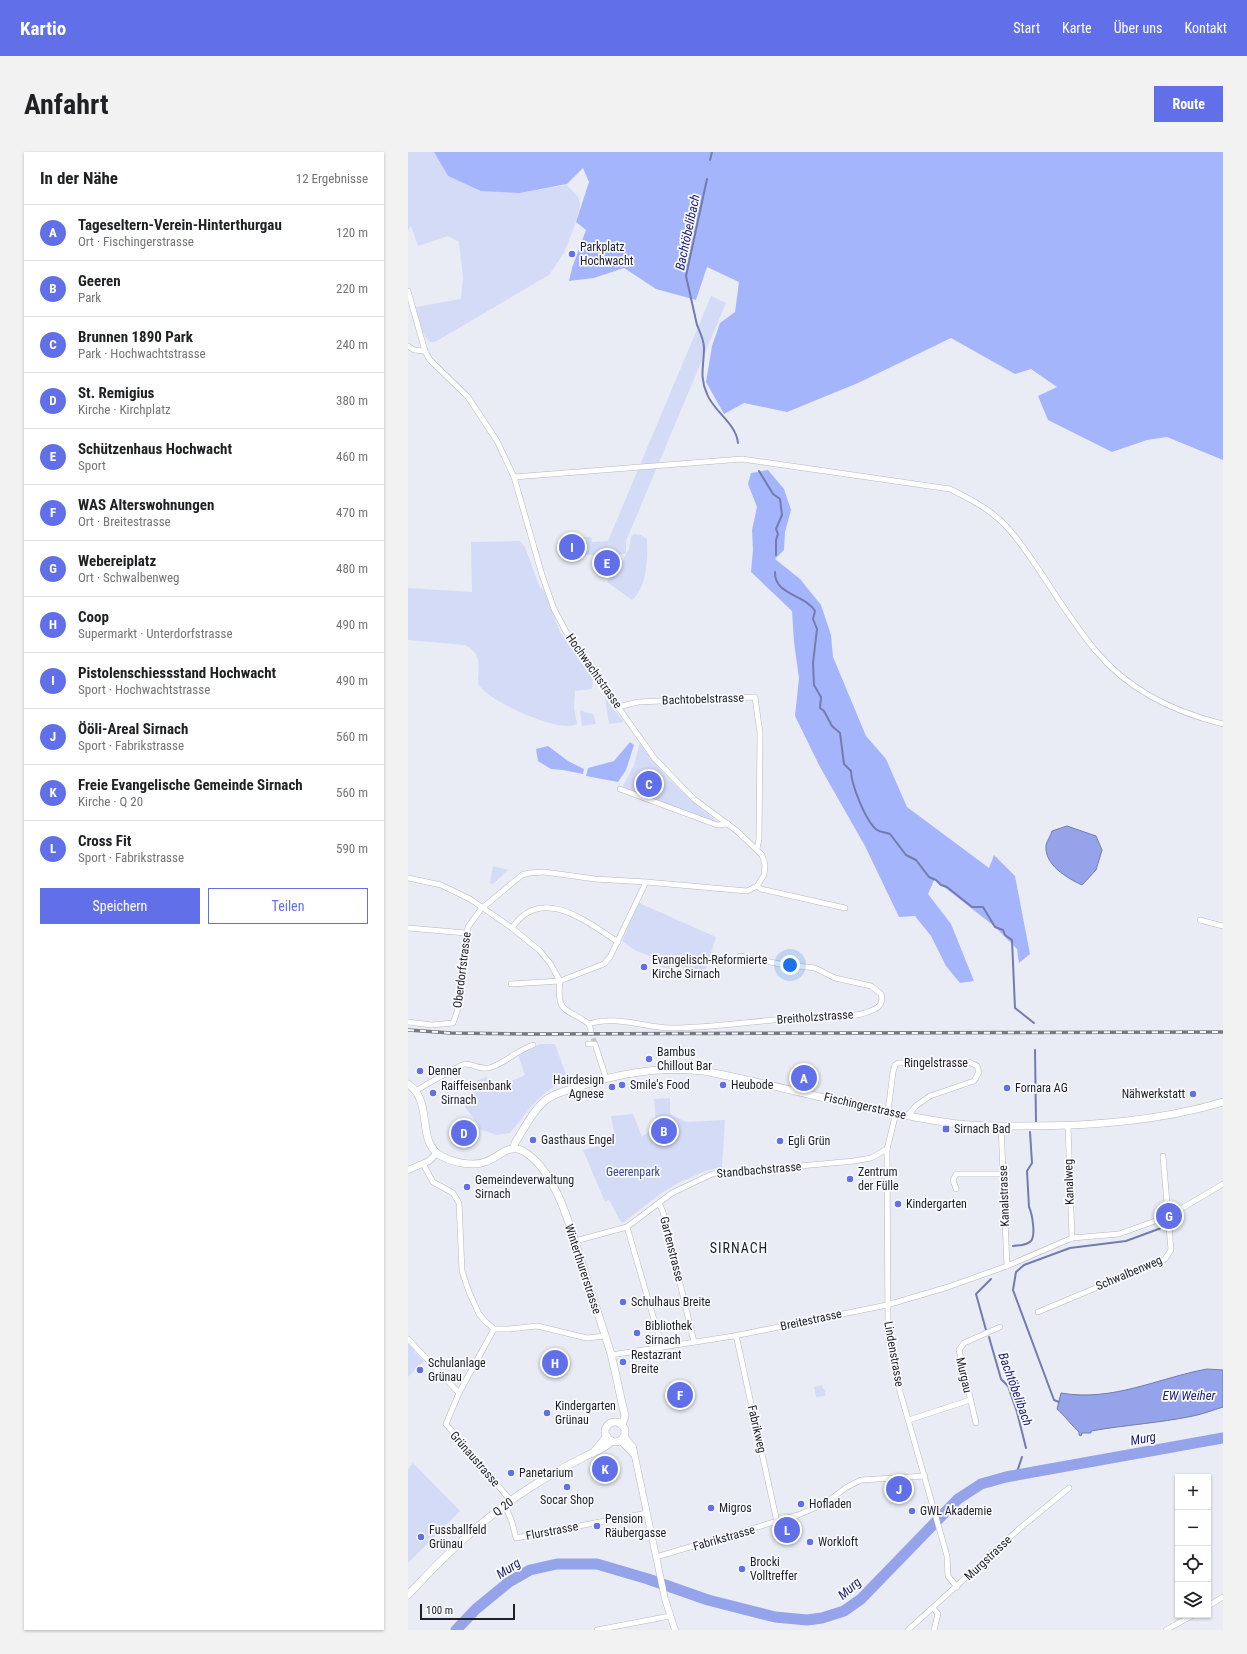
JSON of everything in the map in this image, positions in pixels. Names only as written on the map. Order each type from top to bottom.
[{"type":"main road","name":"Fischingerstrasse","points":[[514,1148],[515,1143],[532,1116],[548,1099],[557,1094],[606,1078],[647,1070],[681,1068],[734,1077],[907,1116],[957,1124],[1001,1126],[1068,1126],[1109,1123],[1164,1117],[1223,1102]]},
{"type":"main road","points":[[408,1084],[416,1091],[423,1109],[429,1140],[437,1153],[455,1160],[474,1164],[485,1162],[514,1148]]},
{"type":"main road","name":"Winterthurerstrasse","points":[[514,1148],[519,1149],[530,1156],[547,1177],[560,1198],[611,1355],[623,1407],[619,1424],[608,1425],[606,1430],[616,1438]]},
{"type":"main road","points":[[616,1438],[625,1430],[619,1424]]},
{"type":"main road","name":"Q 20","points":[[408,1595],[454,1548],[508,1503],[551,1475],[616,1438]]},
{"type":"street","points":[[408,291],[424,351],[414,350],[408,346]]},
{"type":"street","name":"Hochwachtstrasse","points":[[424,351],[430,360],[468,397],[497,441],[514,477],[534,550],[554,609],[571,641],[655,759],[671,777],[694,799],[728,824],[762,855],[766,865],[764,875],[757,886]]},
{"type":"street","points":[[514,477],[742,459],[950,489],[988,510],[1013,533],[1075,624],[1096,652],[1114,670],[1146,695],[1167,706],[1187,714],[1223,724]]},
{"type":"street","name":"Bachtobelstrasse","points":[[618,707],[638,702],[755,698],[760,732],[759,839],[757,849]]},
{"type":"street","points":[[620,789],[717,825],[728,824]]},
{"type":"street","name":"Oberdorfstrasse","points":[[408,1022],[444,1025],[453,1023],[456,1020],[466,933],[471,921],[481,909],[516,879],[529,873],[544,872],[595,879],[646,882]]},
{"type":"street","points":[[408,878],[441,885],[456,891],[481,909],[512,928],[544,955],[560,981],[558,994],[561,1005],[576,1017],[589,1024],[591,1031]]},
{"type":"street","points":[[511,984],[560,981],[604,964],[610,957],[618,942],[646,882],[741,891],[747,891],[757,886],[761,889],[845,908]]},
{"type":"street","points":[[512,928],[530,911],[543,908],[558,909],[575,914],[618,942]]},
{"type":"street","points":[[1200,920],[1223,926]]},
{"type":"street","points":[[408,928],[466,933]]},
{"type":"street","name":"Breitholzstrasse","points":[[589,1024],[605,1020],[649,1027],[709,1027],[786,1018],[848,1016],[877,1008],[882,1001],[881,994],[871,986],[835,978],[815,968],[780,964],[740,956]]},
{"type":"street","points":[[588,1044],[595,1044],[606,1078]]},
{"type":"street","points":[[416,1091],[457,1066],[466,1064],[480,1069],[488,1068],[532,1045]]},
{"type":"street","name":"Ringelstrasse","points":[[892,1112],[893,1072],[895,1065],[898,1063],[969,1062],[977,1066],[979,1072],[974,1081],[930,1096],[917,1105],[907,1116]]},
{"type":"street","name":"Lindenstrasse","points":[[892,1112],[887,1149],[888,1332],[893,1360],[909,1420],[942,1534],[947,1556],[948,1576],[957,1587]]},
{"type":"street","name":"Kanalstrasse","points":[[1001,1126],[1007,1266]]},
{"type":"street","name":"Kanalweg","points":[[1068,1126],[1072,1238]]},
{"type":"street","name":"Standbachstrasse","points":[[575,1241],[626,1227],[658,1203],[686,1185],[712,1174],[854,1161],[871,1158],[887,1149]]},
{"type":"street","points":[[408,1170],[423,1164],[437,1153]]},
{"type":"street","name":"Schwalbenweg","points":[[1038,1312],[1165,1259],[1171,1250],[1163,1156]]},
{"type":"street","points":[[423,1164],[433,1182],[453,1193],[459,1203],[462,1271],[468,1292],[479,1314],[494,1329],[509,1330],[537,1326],[587,1338],[605,1336]]},
{"type":"street","points":[[956,1189],[953,1180],[956,1174],[1003,1174]]},
{"type":"street","points":[[1169,1216],[1223,1184]]},
{"type":"street","name":"Gartenstrasse","points":[[658,1203],[663,1212],[694,1342]]},
{"type":"street","name":"Breitestrasse","points":[[611,1355],[736,1336],[887,1305],[948,1287],[1007,1266],[1072,1238],[1120,1234],[1169,1216]]},
{"type":"street","points":[[626,1227],[662,1348]]},
{"type":"street","name":"Murgau","points":[[976,1423],[959,1350],[964,1343],[1000,1327]]},
{"type":"street","name":"Grünaustrasse","points":[[494,1329],[459,1393],[446,1424],[508,1503]]},
{"type":"street","name":"Fabrikweg","points":[[736,1336],[777,1522]]},
{"type":"street","points":[[408,1339],[459,1393]]},
{"type":"street","name":"Murgau","points":[[909,1420],[970,1400]]},
{"type":"street","points":[[616,1438],[633,1454],[665,1599],[675,1630]]},
{"type":"street","name":"Fabrikstrasse","points":[[656,1557],[777,1522],[811,1510],[824,1504],[847,1486],[861,1480],[924,1476]]},
{"type":"street","name":"Murgstrasse","points":[[908,1630],[1019,1529],[1069,1488]]},
{"type":"street","name":"Flurstrasse","points":[[508,1503],[516,1538],[647,1512]]},
{"type":"street","points":[[1211,1604],[1223,1597]]},
{"type":"street","points":[[933,1608],[938,1614],[934,1630]]},
{"type":"street","points":[[596,1630],[670,1616]]},
{"type":"street","points":[[1166,1630],[1188,1618]]},
{"type":"green space","points":[[408,152],[434,152],[448,176],[520,193],[567,185],[579,198],[580,205],[576,222],[564,253],[549,275],[435,342],[430,342],[420,330],[416,307],[461,299],[463,278],[459,242],[448,236],[418,246],[411,226],[408,230]]},
{"type":"green space","points":[[711,296],[726,303],[626,541],[626,554],[620,554],[617,561],[602,555],[576,555],[576,542],[569,542],[569,537],[591,537],[592,542],[608,541]]},
{"type":"green space","points":[[634,534],[641,535],[647,539],[646,572],[641,588],[632,600],[607,582],[611,575],[617,572],[629,549],[631,537]]},
{"type":"green space","points":[[520,541],[525,547],[540,588],[544,590],[560,632],[593,679],[592,689],[575,691],[574,708],[577,724],[568,726],[540,720],[509,707],[495,699],[484,691],[478,684],[479,666],[477,657],[471,649],[465,645],[408,640],[408,588],[472,592],[471,542]]},
{"type":"green space","points":[[605,698],[624,722],[609,724]]},
{"type":"green space","points":[[583,710],[584,712],[593,714],[596,724],[582,726],[580,711]]},
{"type":"green space","points":[[640,743],[665,775],[716,821],[714,822],[622,788],[634,765]]},
{"type":"green space","points":[[493,866],[508,870],[493,884],[490,883]]},
{"type":"green space","points":[[639,903],[716,937],[705,972],[675,965],[672,970],[654,964],[656,958],[636,951],[622,941]]},
{"type":"green space","points":[[541,1044],[555,1044],[568,1080],[549,1090],[535,1102],[510,1133],[497,1135],[479,1129],[479,1126],[463,1104],[472,1100],[467,1085],[486,1077],[492,1090],[525,1075],[518,1055]]},
{"type":"green space","name":"Geerenpark","points":[[670,1098],[670,1114],[686,1122],[725,1120],[722,1167],[708,1170],[678,1183],[660,1194],[624,1222],[621,1222],[609,1200],[605,1202],[583,1150],[616,1142],[611,1116],[633,1114],[642,1137],[656,1126],[654,1099]]},
{"type":"green space","points":[[408,1339],[416,1348],[414,1351],[424,1361],[408,1377]]},
{"type":"green space","points":[[822,1385],[824,1390],[826,1389],[825,1396],[816,1397],[814,1387]]},
{"type":"green space","name":"Fussballfeld Grünau","points":[[413,1463],[460,1511],[408,1563],[408,1469]]},
{"type":"shaded area","points":[[434,152],[1223,152],[1223,460],[1167,437],[1147,440],[1112,452],[1048,420],[1038,396],[1057,387],[1031,369],[1015,374],[951,338],[858,383],[787,412],[744,403],[724,414],[706,382],[712,346],[720,323],[735,312],[739,282],[707,267],[696,300],[656,289],[624,268],[594,278],[569,281],[572,268],[586,230],[576,222],[589,182],[583,168],[567,184],[520,193],[481,191],[448,176]]},
{"type":"shaded area","points":[[768,470],[784,489],[791,510],[785,532],[784,550],[775,559],[800,579],[821,605],[831,635],[833,657],[866,736],[886,759],[907,807],[989,868],[994,855],[1015,876],[1030,954],[1019,963],[1017,949],[994,926],[939,883],[935,878],[928,894],[951,924],[974,981],[960,983],[946,966],[931,936],[915,916],[899,917],[865,846],[820,767],[795,716],[799,678],[794,642],[792,611],[751,572],[753,550],[752,530],[757,507],[748,484],[751,473]]},
{"type":"shaded area","points":[[630,742],[634,745],[626,770],[618,782],[586,776],[588,768],[614,761]]},
{"type":"shaded area","points":[[548,746],[568,761],[584,769],[583,774],[551,769],[538,761],[536,749]]},
{"type":"water","points":[[1067,826],[1096,836],[1102,850],[1096,870],[1082,885],[1063,875],[1053,865],[1046,852],[1046,845],[1052,831]]},
{"type":"water","name":"EW Weiher","points":[[1207,1369],[1223,1370],[1223,1407],[1193,1416],[1091,1431],[1091,1433],[1082,1433],[1081,1436],[1057,1409],[1061,1393],[1080,1395],[1117,1392]]},
{"type":"waterway","name":"Bachtöbelibach","points":[[710,160],[712,152]]},
{"type":"waterway","name":"Bachtöbelibach","points":[[707,179],[686,276],[697,325],[702,336],[704,348],[702,371],[703,382],[710,400],[733,429],[738,443]]},
{"type":"waterway","name":"Bachtöbelibach","points":[[759,471],[773,494],[780,499],[782,515],[776,529],[778,534],[776,540],[776,555]]},
{"type":"waterway","name":"Bachtöbelibach","points":[[775,572],[776,580],[780,586],[805,601],[815,611],[813,619],[817,629],[813,663],[814,685],[821,697],[820,708],[824,711],[832,726],[840,733],[844,764],[851,771],[856,793],[868,819],[877,830],[890,834],[906,855],[916,860],[929,877],[947,887],[972,907],[983,907],[995,927],[1003,930],[1005,935],[1012,940],[1015,1008],[1034,1023]]},
{"type":"waterway","name":"Bachtöbelibach","points":[[1035,1050],[1036,1123]]},
{"type":"waterway","name":"Bachtöbelibach","points":[[1013,1246],[1029,1243],[1033,1234],[1032,1219],[1029,1207],[1027,1171],[1032,1163],[1030,1132]]},
{"type":"waterway","points":[[1059,1402],[1054,1400],[1013,1290],[1016,1272],[1024,1265],[1070,1248],[1126,1241],[1164,1227]]},
{"type":"waterway","name":"Bachtöbelibach","points":[[986,1330],[976,1294],[991,1279]]},
{"type":"waterway","name":"Bachtöbelibach","points":[[989,1337],[1001,1379],[1008,1386],[1017,1412],[1026,1448]]},
{"type":"waterway","name":"Murg","points":[[456,1630],[476,1609],[509,1582],[530,1570],[557,1564],[597,1564],[648,1579],[708,1600],[775,1617],[807,1620],[822,1618],[844,1611],[861,1599],[958,1499],[981,1484],[1006,1477],[1223,1438]]},
{"type":"waterway","points":[[1016,1475],[1022,1457]]},
{"type":"tunnel","points":[[591,1031],[595,1044]]},
{"type":"railway","points":[[408,1030],[451,1033],[534,1034],[1223,1032]]},
{"type":"place","name":"Parkplatz Hochwacht","points":[[572,254]]},
{"type":"place","name":"Pistolenschiessstand Hochwacht","points":[[572,547]]},
{"type":"place","name":"Schützenhaus Hochwacht","points":[[607,563]]},
{"type":"place","name":"Brunnen 1890 Park","points":[[649,784]]},
{"type":"place","name":"Evangelisch-Reformierte Kirche Sirnach","points":[[644,967]]},
{"type":"place","name":"Bambus Chillout Bar","points":[[649,1059]]},
{"type":"place","name":"Denner","points":[[420,1071]]},
{"type":"place","name":"Tageseltern-Verein-Hinterthurgau","points":[[804,1078]]},
{"type":"place","name":"Smile's Food","points":[[622,1085]]},
{"type":"place","name":"Heubode","points":[[723,1085]]},
{"type":"place","name":"Hairdesign Agnese","points":[[612,1087]]},
{"type":"place","name":"Fornara AG","points":[[1007,1088]]},
{"type":"place","name":"Raiffeisenbank Sirnach","points":[[433,1093]]},
{"type":"place","name":"Nähwerkstatt","points":[[1193,1094]]},
{"type":"place","name":"Sirnach Bad","points":[[946,1129]]},
{"type":"place","name":"Geeren","points":[[664,1131]]},
{"type":"place","name":"St. Remigius","points":[[464,1133]]},
{"type":"place","name":"Gasthaus Engel","points":[[533,1140]]},
{"type":"place","name":"Egli Grün","points":[[780,1141]]},
{"type":"place","name":"Zentrum der Fülle","points":[[850,1179]]},
{"type":"place","name":"Gemeindeverwaltung Sirnach","points":[[467,1187]]},
{"type":"place","name":"Kindergarten","points":[[898,1204]]},
{"type":"place","name":"Webereiplatz","points":[[1169,1216]]},
{"type":"place","name":"Schulhaus Breite","points":[[623,1302]]},
{"type":"place","name":"Bibliothek Sirnach","points":[[637,1333]]},
{"type":"place","name":"Restazrant Breite","points":[[623,1362]]},
{"type":"place","name":"Coop","points":[[555,1363]]},
{"type":"place","name":"Schulanlage Grünau","points":[[420,1370]]},
{"type":"place","name":"WAS Alterswohnungen","points":[[680,1395]]},
{"type":"place","name":"Kindergarten Grünau","points":[[547,1413]]},
{"type":"place","name":"Freie Evangelische Gemeinde Sirnach","points":[[605,1469]]},
{"type":"place","name":"Panetarium","points":[[511,1473]]},
{"type":"place","name":"Socar Shop","points":[[567,1487]]},
{"type":"place","name":"Ööli-Areal Sirnach","points":[[899,1489]]},
{"type":"place","name":"Hofladen","points":[[801,1504]]},
{"type":"place","name":"Migros","points":[[711,1508]]},
{"type":"place","name":"GWL Akademie","points":[[912,1511]]},
{"type":"place","name":"Pension Räubergasse","points":[[597,1526]]},
{"type":"place","name":"Cross Fit","points":[[787,1530]]},
{"type":"place","name":"Fussballfeld Grünau","points":[[421,1537]]},
{"type":"place","name":"Workloft","points":[[810,1542]]},
{"type":"place","name":"Brocki Volltreffer","points":[[742,1569]]},
{"type":"district","name":"SIRNACH","points":[[739,1248]]}]
